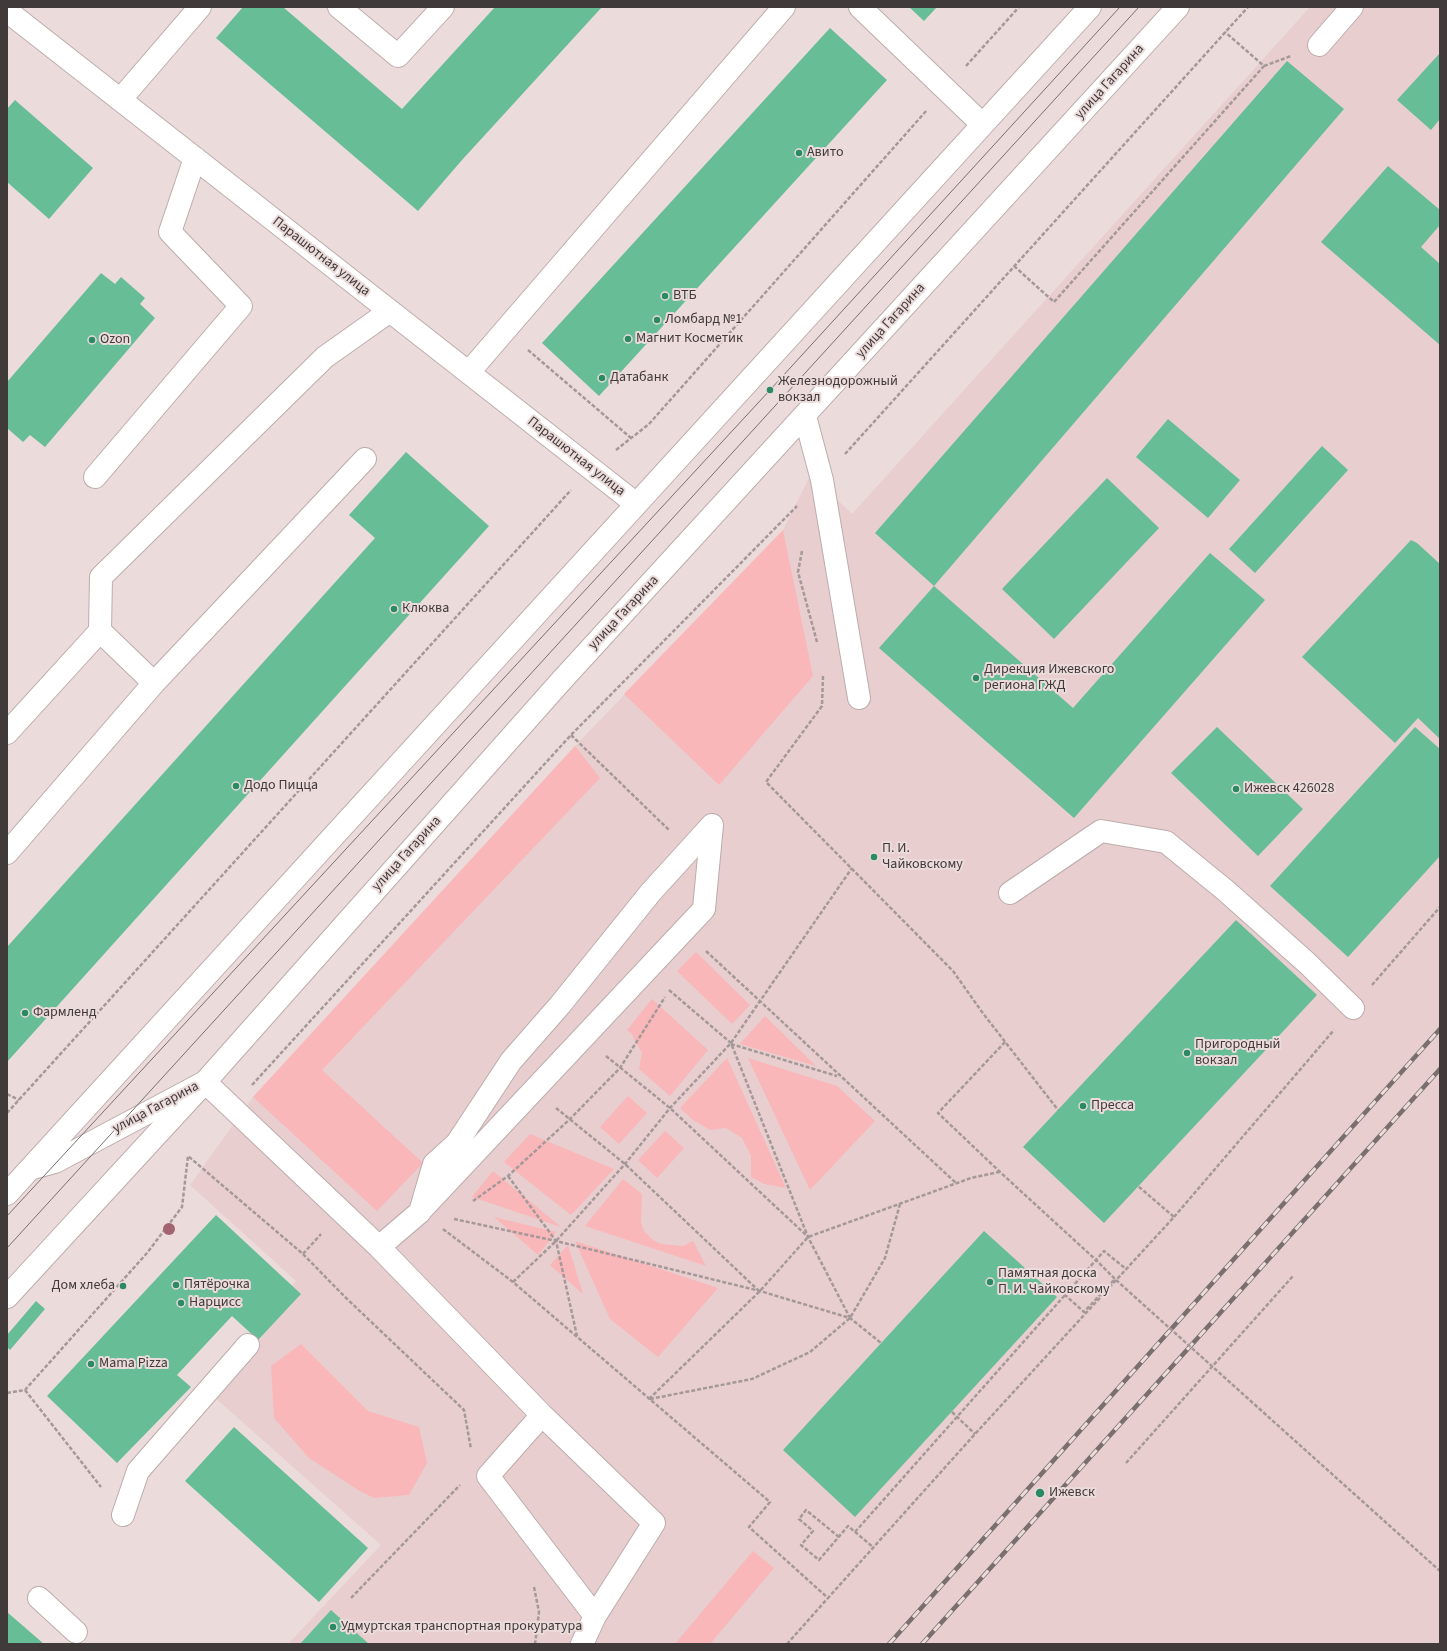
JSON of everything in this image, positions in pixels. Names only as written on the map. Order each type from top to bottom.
[{"type":"main road","points":[[120,100],[200,7]]},
{"type":"main road","points":[[339,7],[398,56],[443,7]]},
{"type":"main road","points":[[469,372],[784,7]]},
{"type":"main road","points":[[860,7],[982,124]]},
{"type":"main road","name":"улица Гагарина","points":[[7,1194],[33,1168],[635,503],[1090,7]]},
{"type":"main road","name":"улица Гагарина","points":[[33,1168],[55,1162],[205,1082],[562,680],[1178,7]]},
{"type":"main road","points":[[1319,45],[1352,7]]},
{"type":"main road","name":"Парашютная улица","points":[[7,11],[635,503]]},
{"type":"main road","points":[[95,478],[242,306],[170,232],[195,158]]},
{"type":"main road","points":[[7,733],[100,631],[101,577],[325,357],[390,311]]},
{"type":"main road","points":[[805,416],[822,480],[859,698]]},
{"type":"main road","points":[[7,853],[154,683],[365,459]]},
{"type":"main road","points":[[100,631],[154,683]]},
{"type":"main road","points":[[379,1247],[420,1212],[704,909],[712,825],[651,892],[560,1005],[511,1061],[457,1143],[434,1164],[420,1212]]},
{"type":"main road","points":[[1010,893],[1101,831],[1166,842],[1225,890],[1307,963],[1353,1008]]},
{"type":"main road","points":[[7,1297],[205,1082],[379,1247],[542,1415],[654,1523],[595,1616],[582,1644]]},
{"type":"main road","points":[[123,1515],[138,1471],[248,1345]]},
{"type":"main road","points":[[542,1415],[488,1476],[595,1616]]},
{"type":"main road","points":[[39,1598],[76,1632]]},
{"type":"path","points":[[7,1112],[591,468],[649,424],[1019,7]]},
{"type":"path","points":[[247,1091],[571,735],[822,480],[1248,7]]},
{"type":"path","points":[[1014,266],[1054,302],[1264,66],[1225,32]]},
{"type":"path","points":[[505,331],[631,438]]},
{"type":"path","points":[[803,549],[798,572],[818,644]]},
{"type":"path","points":[[823,672],[822,706],[766,782],[954,971],[1005,1042],[1058,1110]]},
{"type":"path","points":[[513,1282],[556,1241],[625,1164],[670,1108],[731,1043],[852,868]]},
{"type":"path","points":[[787,1644],[974,1434],[1174,1217],[1440,907]]},
{"type":"path","points":[[704,948],[839,1077],[956,1184]]},
{"type":"path","points":[[669,990],[731,1043],[839,1077]]},
{"type":"path","points":[[1005,1042],[938,1113],[1115,1279],[1084,1312],[1065,1295]]},
{"type":"path","points":[[731,1043],[808,1237],[850,1318]]},
{"type":"path","points":[[604,1054],[670,1108],[808,1237]]},
{"type":"path","points":[[7,1094],[19,1100]]},
{"type":"path","points":[[555,1107],[625,1164],[760,1291]]},
{"type":"path","points":[[7,1393],[25,1390],[147,1253],[182,1207],[188,1156],[303,1254],[345,1297],[464,1410],[472,1455]]},
{"type":"path","points":[[650,1399],[760,1291],[808,1237],[956,1184],[1000,1172]]},
{"type":"path","points":[[508,1176],[556,1241],[577,1336]]},
{"type":"path","points":[[1138,1186],[1174,1217]]},
{"type":"path","points":[[650,1399],[752,1379],[810,1352],[850,1318],[885,1258],[900,1204]]},
{"type":"path","points":[[303,1254],[340,1211]]},
{"type":"path","points":[[420,1212],[556,1241],[760,1291],[850,1318],[881,1343]]},
{"type":"path","points":[[420,1212],[513,1282],[770,1502],[749,1528],[828,1598]]},
{"type":"path","points":[[855,1532],[1104,1251],[1126,1269]]},
{"type":"path","points":[[1126,1463],[1293,1276]]},
{"type":"path","points":[[1116,1280],[1440,1572]]},
{"type":"path","points":[[25,1390],[123,1515]]},
{"type":"path","points":[[952,1412],[974,1434]]},
{"type":"path","points":[[352,1598],[464,1482]]},
{"type":"path","points":[[838,1537],[806,1510],[799,1519],[813,1531],[801,1545],[819,1560],[848,1526],[874,1548]]},
{"type":"path","points":[[534,1583],[539,1612],[535,1644]]},
{"type":"shaded area","points":[[1310,7],[1440,7],[1440,1644],[288,1644],[381,1545],[204,1388],[296,1281],[190,1185],[253,1097],[575,746],[783,530],[811,474],[852,514]]},
{"type":"shaded area","points":[[783,530],[813,676],[719,785],[624,694]]},
{"type":"shaded area","points":[[575,746],[600,778],[322,1070],[423,1163],[377,1211],[253,1097]]},
{"type":"shaded area","points":[[696,952],[750,1005],[732,1024],[677,971]]},
{"type":"shaded area","points":[[652,999],[708,1050],[670,1096],[639,1069],[642,1053],[631,1033],[627,1030]]},
{"type":"shaded area","points":[[765,1016],[816,1066],[740,1044]]},
{"type":"shaded area","points":[[727,1058],[786,1188],[764,1184],[751,1177],[751,1156],[742,1138],[726,1128],[710,1130],[693,1120],[680,1108]]},
{"type":"shaded area","points":[[748,1058],[837,1086],[875,1121],[810,1190]]},
{"type":"shaded area","points":[[628,1096],[647,1113],[619,1144],[600,1127]]},
{"type":"shaded area","points":[[665,1131],[684,1148],[657,1178],[638,1160]]},
{"type":"shaded area","points":[[530,1134],[614,1169],[571,1215],[504,1162]]},
{"type":"shaded area","points":[[493,1171],[561,1227],[472,1197]]},
{"type":"shaded area","points":[[623,1179],[642,1194],[641,1222],[644,1231],[653,1240],[661,1244],[683,1246],[693,1241],[706,1266],[585,1226]]},
{"type":"shaded area","points":[[494,1217],[556,1232],[538,1255]]},
{"type":"shaded area","points":[[575,1241],[718,1288],[658,1357],[610,1319]]},
{"type":"shaded area","points":[[568,1245],[583,1294],[550,1265]]},
{"type":"shaded area","points":[[301,1344],[368,1411],[419,1427],[427,1463],[409,1495],[374,1498],[358,1490],[309,1458],[274,1418],[271,1366]]},
{"type":"shaded area","points":[[753,1551],[774,1568],[710,1644],[675,1644]]},
{"type":"building","points":[[243,7],[283,7],[402,109],[495,7],[602,7],[462,160],[418,211],[216,38]]},
{"type":"building","points":[[909,7],[937,7],[924,21]]},
{"type":"building","points":[[830,28],[887,80],[599,396],[542,343]]},
{"type":"building","points":[[1440,53],[1440,119],[1431,130],[1397,100]]},
{"type":"building","points":[[1287,61],[1344,109],[934,586],[875,533]]},
{"type":"building","points":[[15,100],[93,168],[49,219],[7,182],[7,109]]},
{"type":"building","points":[[1388,166],[1440,210],[1440,225],[1421,247],[1440,264],[1440,345],[1321,242]]},
{"type":"building","points":[[101,273],[115,284],[121,277],[145,298],[140,304],[155,318],[45,447],[30,435],[23,442],[7,428],[7,382]]},
{"type":"building","points":[[1168,419],[1240,480],[1208,518],[1136,457]]},
{"type":"building","points":[[1322,446],[1348,470],[1255,573],[1229,549]]},
{"type":"building","points":[[406,452],[489,526],[7,1062],[7,947],[375,538],[349,515]]},
{"type":"building","points":[[1107,478],[1159,528],[1054,639],[1002,589]]},
{"type":"building","points":[[1411,540],[1417,543],[1440,564],[1440,739],[1418,718],[1395,743],[1302,657]]},
{"type":"building","name":"Дирекция Ижевского региона ГЖД","points":[[1210,553],[1265,600],[1074,818],[879,648],[934,586],[1073,708]]},
{"type":"building","points":[[1217,727],[1303,809],[1258,856],[1171,773]]},
{"type":"building","points":[[1415,727],[1440,749],[1440,856],[1348,957],[1270,886]]},
{"type":"building","name":"Пригородный вокзал","points":[[1236,920],[1317,995],[1104,1223],[1023,1147]]},
{"type":"building","points":[[216,1215],[301,1294],[258,1340],[232,1316],[177,1375],[191,1387],[117,1463],[47,1396]]},
{"type":"building","points":[[984,1231],[1057,1297],[855,1517],[783,1450]]},
{"type":"building","points":[[36,1301],[45,1309],[10,1350],[7,1347],[7,1335]]},
{"type":"building","points":[[234,1427],[368,1548],[319,1602],[185,1481]]},
{"type":"building","name":"Удмуртская транспортная прокуратура","points":[[331,1610],[369,1644],[300,1644]]},
{"type":"building","points":[[7,1612],[44,1644],[7,1644]]},
{"type":"tram line","points":[[7,1216],[770,390],[1120,7]]},
{"type":"tram line","points":[[7,1248],[1139,7]]},
{"type":"railway","points":[[889,1644],[1440,1029]]},
{"type":"railway","points":[[922,1644],[1440,1069]]},
{"type":"place","name":"Авито","points":[[799,153]]},
{"type":"place","name":"ВТБ","points":[[665,296]]},
{"type":"place","name":"Ломбард №1","points":[[657,320]]},
{"type":"place","name":"Магнит Косметик","points":[[628,339]]},
{"type":"place","name":"Ozon","points":[[92,340]]},
{"type":"place","name":"Датабанк","points":[[602,378]]},
{"type":"place","name":"Железнодорожный вокзал","points":[[770,390]]},
{"type":"place","name":"Клюква","points":[[394,609]]},
{"type":"place","name":"Дирекция Ижевского региона ГЖД","points":[[976,678]]},
{"type":"place","name":"Додо Пицца","points":[[236,786]]},
{"type":"place","name":"Ижевск 426028","points":[[1236,789]]},
{"type":"place","name":"П. И. Чайковскому","points":[[874,857]]},
{"type":"place","name":"Фармленд","points":[[25,1013]]},
{"type":"place","name":"Пригородный вокзал","points":[[1187,1053]]},
{"type":"place","name":"Пресса","points":[[1083,1106]]},
{"type":"place","name":"Памятная доска П. И. Чайковскому","points":[[990,1282]]},
{"type":"place","name":"Пятёрочка","points":[[176,1285]]},
{"type":"place","name":"Дом хлеба","points":[[123,1286]]},
{"type":"place","name":"Нарцисс","points":[[181,1303]]},
{"type":"place","name":"Mama Pizza","points":[[91,1364]]},
{"type":"place","name":"Ижевск","points":[[1040,1493]]},
{"type":"place","name":"Удмуртская транспортная прокуратура","points":[[333,1627]]}]
